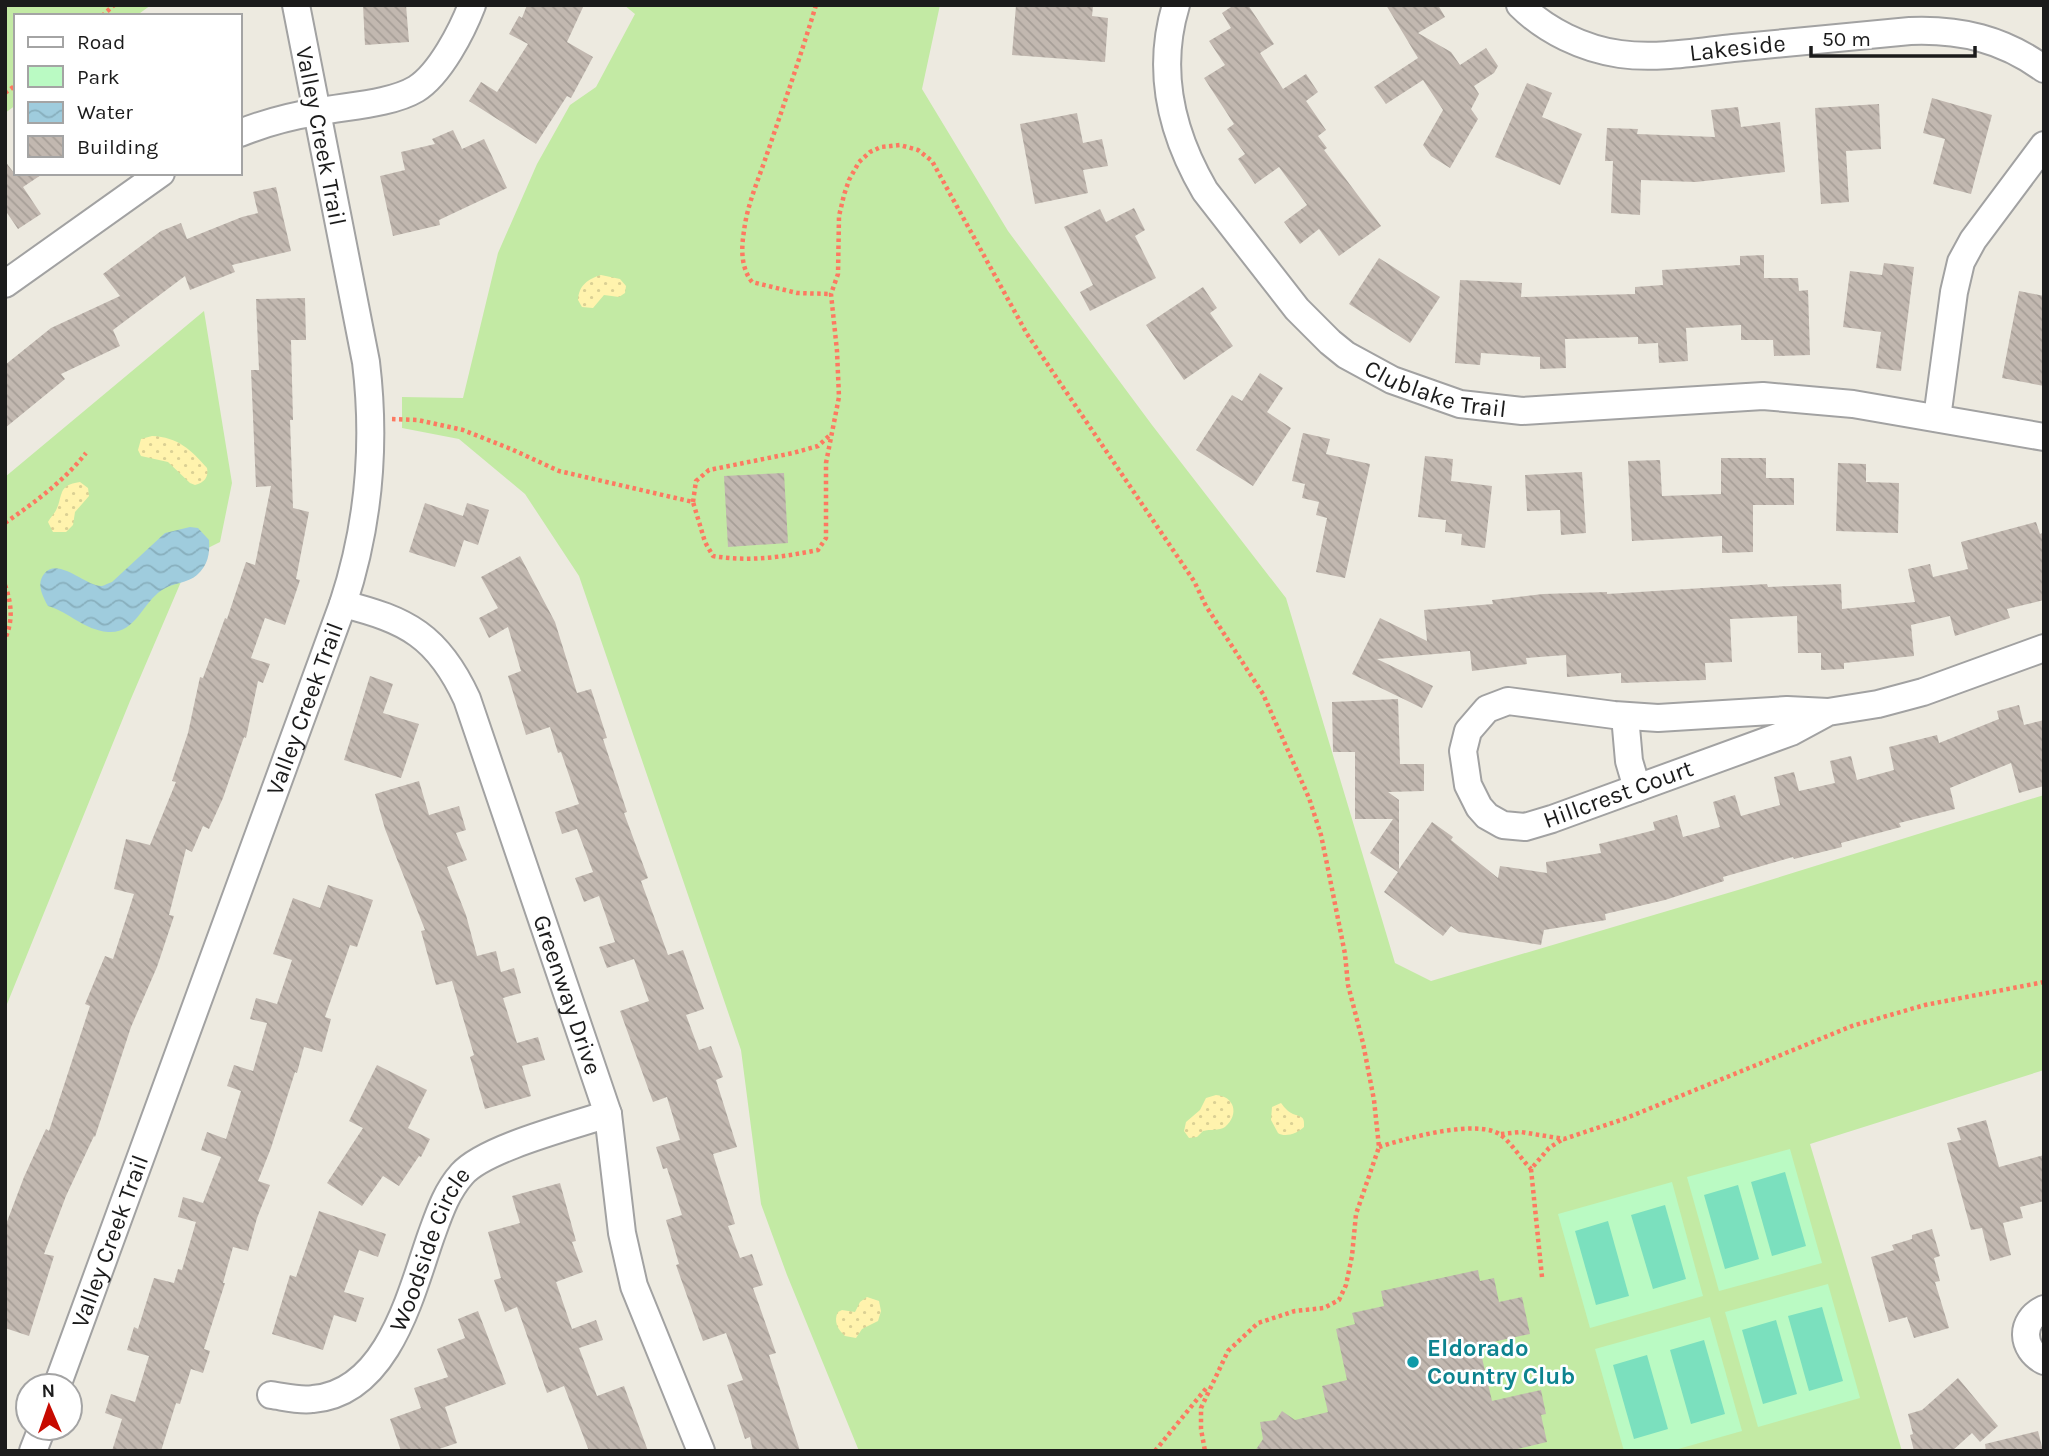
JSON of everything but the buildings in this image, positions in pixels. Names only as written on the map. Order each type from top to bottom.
[{"type":"street","name":"Valley Creek Trail","points":[[62,1372],[343,604],[356,560],[366,509],[371,426],[362,341],[296,5]]},
{"type":"street","points":[[242,132],[271,122],[391,98],[417,88],[439,66],[472,5]]},
{"type":"street","name":"Clublake Trail","points":[[1176,5],[1166,53],[1168,98],[1178,139],[1194,172],[1205,191],[1297,309],[1330,342],[1368,368],[1437,398],[1503,411],[1763,396],[1833,401],[2044,437]]},
{"type":"street","name":"Lakeside","points":[[1520,5],[1541,24],[1558,33],[1600,50],[1621,54],[1668,55],[1936,30],[1997,42],[2044,69]]},
{"type":"street","points":[[1937,418],[1954,292],[1961,262],[1973,240],[2044,145]]},
{"type":"street","points":[[5,284],[158,175]]},
{"type":"street","name":"Greenway Drive","points":[[343,604],[386,615],[410,628],[442,656],[460,683],[608,1114],[628,1266],[641,1306],[701,1451]]},
{"type":"street","name":"Hillcrest Court","points":[[1828,712],[1791,732],[1525,827],[1503,825],[1487,816],[1479,807],[1468,785],[1463,761],[1468,731],[1480,715],[1497,704],[1508,701],[1625,716],[1680,717],[1787,710],[1828,712],[1878,704],[1923,692],[2044,648]]},
{"type":"street","points":[[1625,716],[1629,761],[1637,788]]},
{"type":"street","name":"Woodside Circle","points":[[271,1395],[301,1399],[326,1397],[357,1382],[374,1365],[389,1343],[402,1316],[447,1193],[471,1166],[493,1153],[608,1114]]},
{"type":"street","points":[[2044,1308],[2031,1318],[2025,1331],[2029,1349],[2044,1361]]},
{"type":"path","points":[[816,5],[795,76],[752,197],[744,231],[743,264],[745,273],[752,282],[797,292],[831,294]]},
{"type":"path","points":[[830,436],[818,446],[709,470],[696,481],[693,502],[705,542],[713,556],[735,559],[772,558],[818,550],[826,538],[826,463],[839,397],[831,294],[838,274],[839,226],[844,195],[859,162],[870,152],[881,147],[900,145],[918,149],[932,161],[1027,334],[1194,581],[1206,606],[1244,660],[1277,720],[1309,798],[1321,835],[1345,954],[1352,1006],[1363,1043],[1374,1100],[1379,1147],[1356,1214],[1352,1256],[1346,1285],[1339,1300],[1324,1308],[1295,1311],[1258,1323],[1228,1351],[1201,1408],[1205,1451]]},
{"type":"path","points":[[371,426],[396,418],[463,430],[559,471],[693,502]]},
{"type":"path","points":[[5,523],[47,493],[86,453]]},
{"type":"path","points":[[5,585],[10,599],[12,624],[5,639]]},
{"type":"path","points":[[1531,1169],[1549,1148],[1564,1139],[1624,1119],[1802,1045],[1878,1018],[1925,1005],[2044,982]]},
{"type":"path","points":[[1379,1147],[1416,1135],[1458,1130],[1485,1129],[1501,1134],[1521,1132],[1564,1139]]},
{"type":"path","points":[[1501,1134],[1531,1169],[1542,1277]]},
{"type":"path","points":[[1155,1451],[1211,1383]]},
{"type":"green space","points":[[5,5],[151,5],[139,14],[14,14],[14,106],[5,113]]},
{"type":"green space","name":"Eldorado Country Club","points":[[624,5],[940,5],[922,89],[1008,231],[1152,425],[1286,598],[1395,963],[1431,981],[2044,795],[2044,1070],[1810,1144],[1902,1451],[859,1451],[761,1204],[741,1050],[579,576],[525,494],[459,439],[402,428],[402,397],[463,398],[498,253],[537,164],[570,105],[596,87],[635,14]]},
{"type":"green space","points":[[204,311],[232,483],[220,542],[192,556],[5,1009],[5,477]]},
{"type":"green space","points":[[1790,1149],[1822,1263],[1719,1291],[1687,1177]]},
{"type":"green space","points":[[1785,1172],[1806,1246],[1772,1256],[1751,1182]]},
{"type":"green space","points":[[1672,1182],[1703,1296],[1590,1328],[1558,1214]]},
{"type":"green space","points":[[1738,1185],[1759,1259],[1725,1269],[1704,1195]]},
{"type":"green space","points":[[1665,1205],[1686,1279],[1653,1289],[1631,1215]]},
{"type":"green space","points":[[1608,1221],[1629,1296],[1596,1305],[1575,1231]]},
{"type":"green space","points":[[1828,1284],[1860,1398],[1758,1427],[1725,1312]]},
{"type":"green space","points":[[1822,1307],[1843,1381],[1809,1391],[1788,1316]]},
{"type":"green space","points":[[1710,1317],[1742,1431],[1671,1451],[1624,1451],[1595,1349]]},
{"type":"green space","points":[[1776,1320],[1797,1394],[1763,1404],[1742,1330]]},
{"type":"green space","points":[[1704,1340],[1725,1414],[1691,1424],[1670,1350]]},
{"type":"green space","points":[[1647,1355],[1668,1429],[1634,1439],[1613,1365]]},
{"type":"sand","points":[[601,275],[620,279],[626,286],[625,293],[619,297],[604,295],[593,308],[582,307],[578,300],[582,287]]},
{"type":"sand","points":[[152,436],[177,442],[189,450],[207,468],[205,479],[195,485],[168,462],[141,456],[138,450],[141,439]]},
{"type":"sand","points":[[80,482],[88,488],[89,496],[75,512],[73,525],[66,532],[53,532],[48,522],[58,507],[62,492],[67,486]]},
{"type":"sand","points":[[1216,1095],[1231,1102],[1233,1111],[1230,1122],[1223,1128],[1203,1131],[1197,1137],[1189,1138],[1184,1131],[1186,1122],[1200,1110],[1206,1098]]},
{"type":"sand","points":[[1281,1103],[1289,1112],[1302,1118],[1304,1127],[1291,1134],[1278,1133],[1271,1120],[1272,1107]]},
{"type":"sand","points":[[867,1297],[879,1301],[881,1311],[878,1321],[862,1329],[856,1338],[845,1336],[837,1325],[838,1312],[855,1312],[860,1302]]},
{"type":"water","points":[[190,527],[198,528],[209,540],[209,555],[204,567],[193,578],[162,590],[125,628],[118,631],[99,631],[48,606],[41,590],[41,582],[50,569],[64,570],[95,585],[103,586],[112,582],[165,533]]},
{"type":"place","name":"Eldorado Country Club","points":[[1413,1362]]}]
